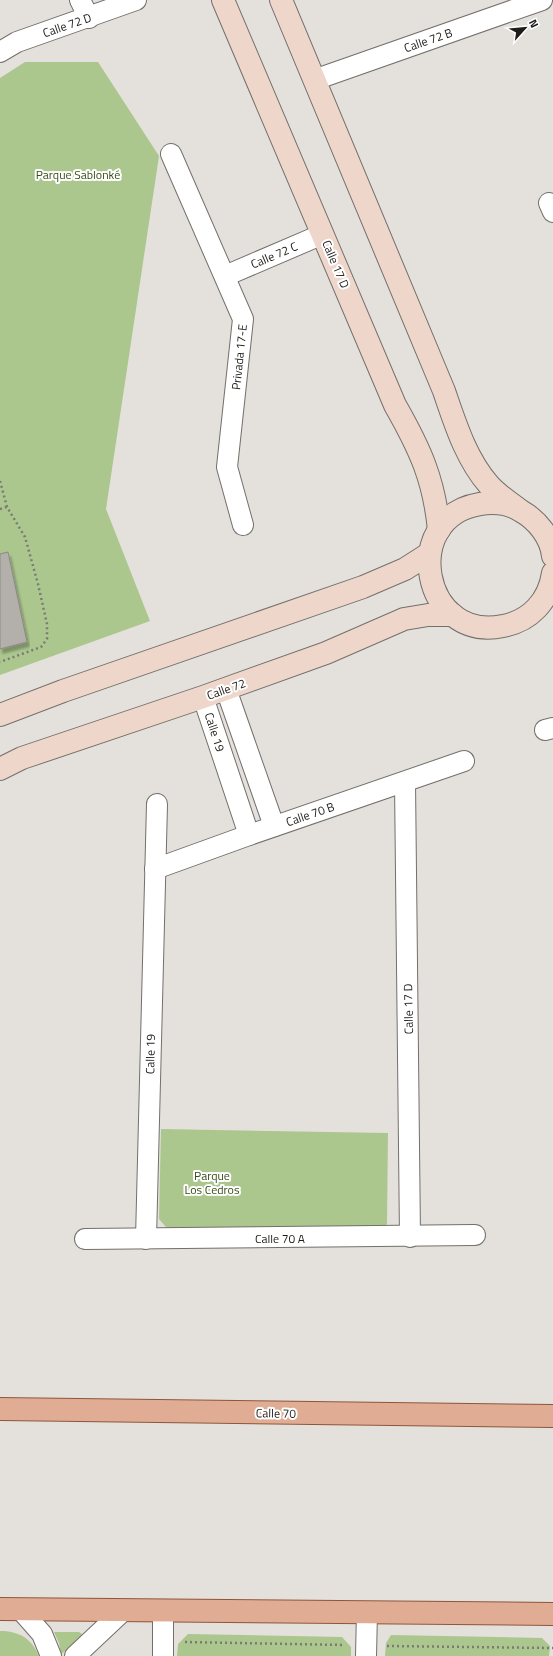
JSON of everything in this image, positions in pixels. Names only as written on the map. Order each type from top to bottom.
[{"type":"main road","name":"Calle 17 D","points":[[223,0],[395,405],[415,439],[428,470],[432,484],[439,530]]},
{"type":"main road","points":[[280,0],[444,391],[452,416],[476,469],[489,486],[500,496],[540,526],[548,539],[553,556]]},
{"type":"main road","points":[[553,519],[523,512],[503,504],[488,503],[474,505],[460,510],[439,530],[433,541],[430,553],[429,571],[433,588],[442,604],[453,615],[466,623],[481,627],[496,628],[511,625],[525,618],[537,608],[546,596],[553,579]]},
{"type":"main road","points":[[0,715],[85,683],[364,587],[405,569],[430,553]]},
{"type":"main road","name":"Calle 72","points":[[0,769],[22,758],[50,748],[203,697],[326,653],[404,619],[428,615],[453,615]]},
{"type":"main road","name":"Calle 70","points":[[0,1409],[553,1416]]},
{"type":"main road","points":[[10,1609],[553,1614]]},
{"type":"street","points":[[80,0],[88,18]]},
{"type":"street","name":"Calle 72 D","points":[[0,52],[17,42],[136,0]]},
{"type":"street","name":"Calle 72 B","points":[[314,80],[542,0]]},
{"type":"street","name":"Privada 17-E","points":[[171,154],[243,319],[227,467],[243,525]]},
{"type":"street","name":"Calle 72 C","points":[[225,276],[323,234]]},
{"type":"street","points":[[226,689],[274,826]]},
{"type":"street","name":"Calle 19","points":[[203,697],[249,835]]},
{"type":"street","name":"Calle 70 B","points":[[155,869],[274,826],[464,761]]},
{"type":"street","name":"Calle 17 D","points":[[405,782],[410,1237]]},
{"type":"street","name":"Calle 19","points":[[146,1239],[157,804]]},
{"type":"street","name":"Calle 70 A","points":[[85,1239],[475,1236]]},
{"type":"street","points":[[10,1609],[42,1634],[51,1656]]},
{"type":"street","points":[[75,1656],[124,1610]]},
{"type":"street","points":[[163,1610],[163,1656]]},
{"type":"street","points":[[366,1612],[366,1656]]},
{"type":"path","points":[[0,481],[7,507],[25,537],[47,624],[47,639],[41,648],[0,662]]},
{"type":"path","points":[[0,509],[7,507]]},
{"type":"green space","name":"Parque Sablonké","points":[[25,62],[98,62],[159,156],[106,509],[150,621],[0,675],[0,78]]},
{"type":"green space","name":"Parque Los Cedros","points":[[161,1129],[388,1133],[387,1224],[376,1235],[171,1233],[159,1219]]},
{"type":"green space","points":[[0,1631],[13,1632],[24,1637],[32,1644],[39,1656],[0,1656]]},
{"type":"green space","points":[[54,1632],[79,1632],[82,1634],[81,1640],[61,1654],[59,1643]]},
{"type":"green space","points":[[188,1634],[342,1637],[351,1647],[351,1656],[177,1656],[178,1644]]},
{"type":"green space","points":[[391,1635],[542,1638],[550,1646],[549,1656],[385,1656],[386,1643]]},
{"type":"building","points":[[8,552],[27,642],[0,649],[0,554]]}]
